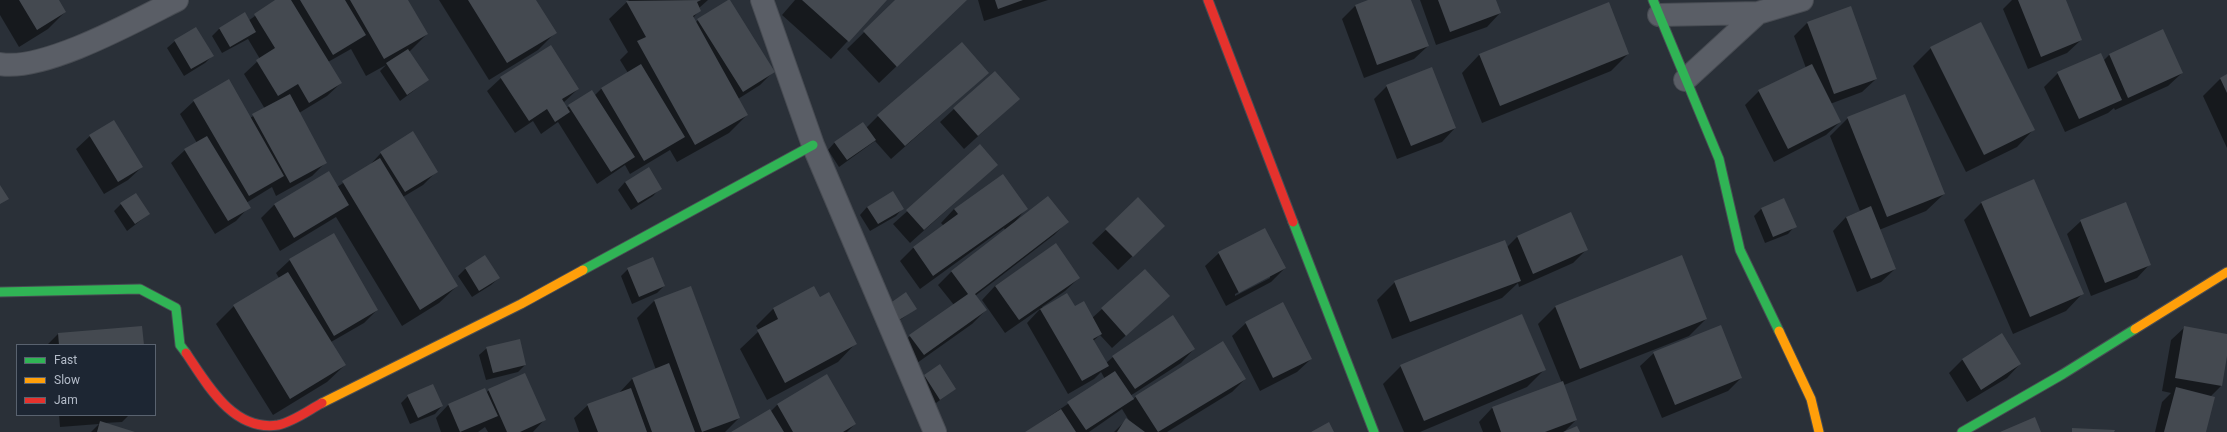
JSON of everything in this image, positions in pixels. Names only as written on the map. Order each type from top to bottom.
[{"type":"street","points":[[0,64],[30,62],[94,42],[178,0]]},
{"type":"street","points":[[762,0],[813,145],[935,432]]},
{"type":"street","points":[[1208,0],[1374,432]]},
{"type":"street","points":[[1802,0],[1758,13],[1656,8],[1684,80],[1719,159],[1740,250],[1811,399],[1819,432]]},
{"type":"street","points":[[1684,80],[1758,13]]},
{"type":"street","points":[[0,292],[140,289],[176,308],[180,345],[213,394],[235,416],[257,427],[279,425],[521,304],[813,145]]},
{"type":"street","points":[[1962,432],[2063,374],[2227,272]]},
{"type":"building","points":[[19,0],[59,0],[66,12],[37,30]]},
{"type":"building","points":[[275,0],[291,0],[342,83],[309,103],[298,84],[278,96],[256,60],[275,48],[254,14]]},
{"type":"building","points":[[300,0],[345,0],[366,35],[333,55]]},
{"type":"building","points":[[350,0],[408,0],[428,34],[384,59]]},
{"type":"building","points":[[468,0],[536,0],[557,33],[507,63]]},
{"type":"building","points":[[701,0],[697,2],[701,11],[693,16],[748,115],[695,145],[637,41],[646,37],[626,1]]},
{"type":"building","points":[[730,0],[775,72],[743,92],[697,19]]},
{"type":"building","points":[[802,0],[887,0],[849,42]]},
{"type":"building","points":[[895,0],[967,0],[897,67],[863,31]]},
{"type":"building","points":[[995,0],[1023,0],[998,9]]},
{"type":"building","points":[[1368,0],[1411,0],[1429,46],[1377,65],[1355,5]]},
{"type":"building","points":[[1438,0],[1496,0],[1501,13],[1450,32]]},
{"type":"building","points":[[2018,0],[2066,0],[2082,40],[2041,57]]},
{"type":"building","points":[[1609,2],[1629,54],[1500,106],[1479,54]]},
{"type":"building","points":[[1851,6],[1877,79],[1834,94],[1807,22]]},
{"type":"building","points":[[245,12],[256,32],[230,47],[219,28]]},
{"type":"building","points":[[1981,22],[2035,130],[1984,155],[1930,47]]},
{"type":"building","points":[[196,27],[214,56],[191,69],[174,40]]},
{"type":"building","points":[[2163,29],[2183,73],[2128,98],[2109,54]]},
{"type":"building","points":[[962,42],[989,73],[905,146],[877,115]]},
{"type":"building","points":[[551,45],[579,89],[562,99],[570,112],[555,122],[547,109],[529,121],[500,77]]},
{"type":"building","points":[[408,49],[429,80],[407,95],[386,63]]},
{"type":"building","points":[[2101,53],[2122,100],[2079,119],[2057,72]]},
{"type":"building","points":[[641,64],[685,137],[644,161],[601,88]]},
{"type":"building","points":[[1812,64],[1841,122],[1788,149],[1758,90]]},
{"type":"building","points":[[1432,67],[1456,128],[1411,146],[1386,85]]},
{"type":"building","points":[[995,71],[1020,99],[978,136],[953,108]]},
{"type":"building","points":[[2227,74],[2227,93],[2220,78]]},
{"type":"building","points":[[229,79],[284,176],[249,196],[193,100]]},
{"type":"building","points":[[592,90],[635,157],[611,172],[568,105]]},
{"type":"building","points":[[290,94],[327,163],[290,183],[252,114]]},
{"type":"building","points":[[1905,94],[1945,194],[1887,217],[1847,117]]},
{"type":"building","points":[[114,120],[143,167],[118,182],[89,135]]},
{"type":"building","points":[[863,122],[876,140],[847,160],[834,142]]},
{"type":"building","points":[[413,131],[438,172],[405,192],[380,152]]},
{"type":"building","points":[[207,136],[251,208],[228,221],[184,149]]},
{"type":"building","points":[[980,144],[998,165],[924,230],[906,210]]},
{"type":"building","points":[[380,158],[458,286],[420,310],[342,181]]},
{"type":"building","points":[[649,167],[662,189],[638,203],[625,182]]},
{"type":"building","points":[[329,171],[349,205],[294,238],[274,204]]},
{"type":"building","points":[[1003,174],[1028,209],[933,276],[913,247],[958,214],[954,209]]},
{"type":"building","points":[[2034,179],[2084,294],[2030,317],[1981,202]]},
{"type":"building","points":[[0,185],[9,199],[0,204]]},
{"type":"building","points":[[893,191],[904,209],[878,224],[867,207]]},
{"type":"building","points":[[136,193],[150,214],[135,224],[120,203]]},
{"type":"building","points":[[1048,196],[1069,222],[975,294],[987,310],[924,355],[909,335],[968,294],[951,271]]},
{"type":"building","points":[[1138,197],[1165,226],[1133,257],[1105,229]]},
{"type":"building","points":[[1784,198],[1797,227],[1773,237],[1761,208]]},
{"type":"building","points":[[2126,202],[2151,265],[2105,283],[2080,220]]},
{"type":"building","points":[[1871,206],[1896,269],[1871,279],[1846,217]]},
{"type":"building","points":[[1571,212],[1588,250],[1533,274],[1517,236]]},
{"type":"building","points":[[1265,228],[1286,268],[1239,293],[1218,252]]},
{"type":"building","points":[[334,233],[378,310],[334,336],[289,259]]},
{"type":"building","points":[[1505,240],[1521,281],[1410,322],[1394,281]]},
{"type":"building","points":[[1056,243],[1080,278],[1019,320],[995,286]]},
{"type":"building","points":[[485,255],[500,278],[479,291],[465,268]]},
{"type":"building","points":[[1682,255],[1707,319],[1580,369],[1555,306]]},
{"type":"building","points":[[653,257],[665,286],[639,297],[627,268]]},
{"type":"building","points":[[1145,269],[1170,296],[1126,336],[1101,308]]},
{"type":"building","points":[[288,272],[346,365],[290,399],[233,305]]},
{"type":"building","points":[[691,286],[740,418],[702,432],[654,300]]},
{"type":"building","points":[[814,286],[820,297],[829,292],[857,344],[785,383],[757,330],[778,319],[773,308]]},
{"type":"building","points":[[906,292],[917,309],[899,320],[889,304]]},
{"type":"building","points":[[1067,293],[1075,306],[1084,301],[1102,334],[1093,339],[1109,366],[1082,381],[1040,309]]},
{"type":"building","points":[[1283,302],[1312,359],[1273,378],[1245,322]]},
{"type":"building","points":[[1522,314],[1546,370],[1424,421],[1400,365]]},
{"type":"building","points":[[1173,315],[1195,349],[1135,389],[1112,356]]},
{"type":"building","points":[[1721,325],[1742,378],[1675,405],[1653,352]]},
{"type":"building","points":[[142,326],[144,344],[59,344],[58,333]]},
{"type":"building","points":[[2184,326],[2227,334],[2227,356],[2222,386],[2175,378]]},
{"type":"building","points":[[2002,333],[2021,364],[1981,390],[1962,359]]},
{"type":"building","points":[[520,339],[526,365],[493,373],[486,347]]},
{"type":"building","points":[[1223,341],[1246,379],[1158,432],[1135,396]]},
{"type":"building","points":[[669,363],[695,432],[652,432],[632,378]]},
{"type":"building","points":[[940,364],[956,389],[940,400],[924,375]]},
{"type":"building","points":[[1115,371],[1134,399],[1086,430],[1067,402]]},
{"type":"building","points":[[525,373],[546,420],[520,432],[507,432],[488,389]]},
{"type":"building","points":[[827,374],[856,424],[843,432],[793,432],[777,404]]},
{"type":"building","points":[[1563,381],[1577,420],[1545,432],[1501,432],[1492,407]]},
{"type":"building","points":[[433,384],[443,406],[418,418],[407,395]]},
{"type":"building","points":[[2176,387],[2215,397],[2206,432],[2164,432]]},
{"type":"building","points":[[485,388],[498,416],[460,432],[448,404]]},
{"type":"building","points":[[631,388],[647,432],[598,432],[587,404]]},
{"type":"building","points":[[770,409],[784,432],[731,432]]},
{"type":"building","points":[[1061,409],[1076,432],[1025,432]]},
{"type":"building","points":[[2035,417],[2041,432],[2000,432]]},
{"type":"building","points":[[1126,418],[1145,432],[1117,432]]},
{"type":"building","points":[[100,421],[135,432],[97,432]]},
{"type":"building","points":[[1329,422],[1334,432],[1311,432]]},
{"type":"building","points":[[1577,426],[1580,432],[1563,432]]},
{"type":"building","points":[[2072,428],[2115,430],[2114,432],[2072,432]]},
{"type":"traffic: fast","points":[[1653,0],[1719,159],[1740,250],[1779,331]]},
{"type":"traffic: fast","points":[[583,270],[813,145]]},
{"type":"traffic: fast","points":[[1293,222],[1374,432]]},
{"type":"traffic: fast","points":[[0,292],[140,289],[176,308],[180,345],[186,353]]},
{"type":"traffic: fast","points":[[1962,432],[2063,374],[2135,329]]},
{"type":"traffic: slow","points":[[322,403],[521,304],[583,270]]},
{"type":"traffic: slow","points":[[2135,329],[2227,272]]},
{"type":"traffic: slow","points":[[1779,331],[1811,399],[1819,432]]},
{"type":"traffic: jam","points":[[1208,0],[1293,222]]},
{"type":"traffic: jam","points":[[186,353],[212,391],[223,403],[248,421],[262,425],[278,425],[295,419],[322,403]]}]
